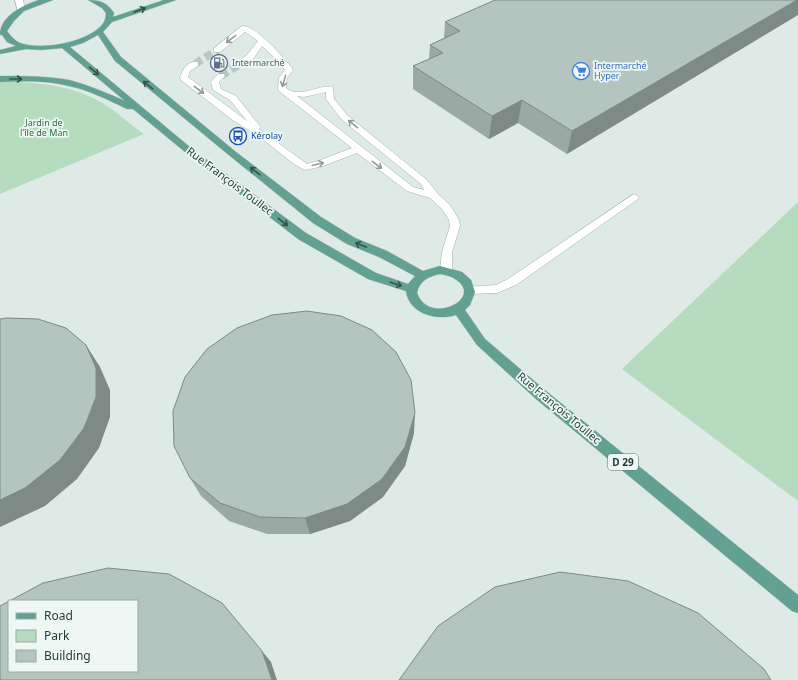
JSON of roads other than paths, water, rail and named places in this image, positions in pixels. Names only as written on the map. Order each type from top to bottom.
[{"type":"main road","points":[[49,0],[21,10],[10,19],[1,32],[18,45],[25,47],[48,48],[64,46],[87,38],[99,31],[108,22],[146,7],[172,0]]},
{"type":"main road","points":[[97,0],[105,6],[110,13],[108,22]]},
{"type":"main road","name":"Rue François Toullec","points":[[99,31],[118,59],[233,154],[317,220],[351,241],[383,254],[422,275]]},
{"type":"main road","name":"Rue François Toullec","points":[[64,46],[188,150],[302,236],[372,276],[412,289]]},
{"type":"main road","points":[[0,52],[25,47]]},
{"type":"main road","points":[[0,79],[32,79],[69,83],[95,91],[142,112]]},
{"type":"main road","points":[[433,270],[446,270],[462,277],[470,290],[468,299],[458,309],[445,313],[430,312],[418,305],[412,295],[412,289],[415,281],[422,275],[433,270]]},
{"type":"main road","name":"Rue François Toullec","points":[[458,309],[481,342],[541,395],[798,605]]},
{"type":"street","points":[[19,0],[21,10]]},
{"type":"street","points":[[217,50],[245,28],[278,56],[289,70],[283,78],[282,89],[410,189],[434,196]]},
{"type":"street","points":[[243,62],[250,57],[262,41]]},
{"type":"street","points":[[195,64],[186,70],[184,78],[237,119],[263,135],[297,162],[306,167],[320,164],[358,149]]},
{"type":"street","points":[[221,76],[215,82],[217,90],[233,98],[263,135]]},
{"type":"street","points":[[288,93],[304,94],[330,89],[330,99],[345,118],[424,182],[434,196],[446,207],[454,220],[455,226],[452,239],[446,252],[446,270]]},
{"type":"street","points":[[470,290],[497,289],[512,282],[634,196]]},
{"type":"tunnel","points":[[195,64],[217,50]]},
{"type":"tunnel","points":[[221,76],[243,62]]},
{"type":"place","name":"Intermarché","points":[[219,63]]},
{"type":"place","name":"Intermarché Hyper","points":[[581,71]]},
{"type":"place","name":"Kérolay","points":[[238,136]]},
{"type":"park label","name":"Jardin de l'île de Man","points":[[44,128]]}]
